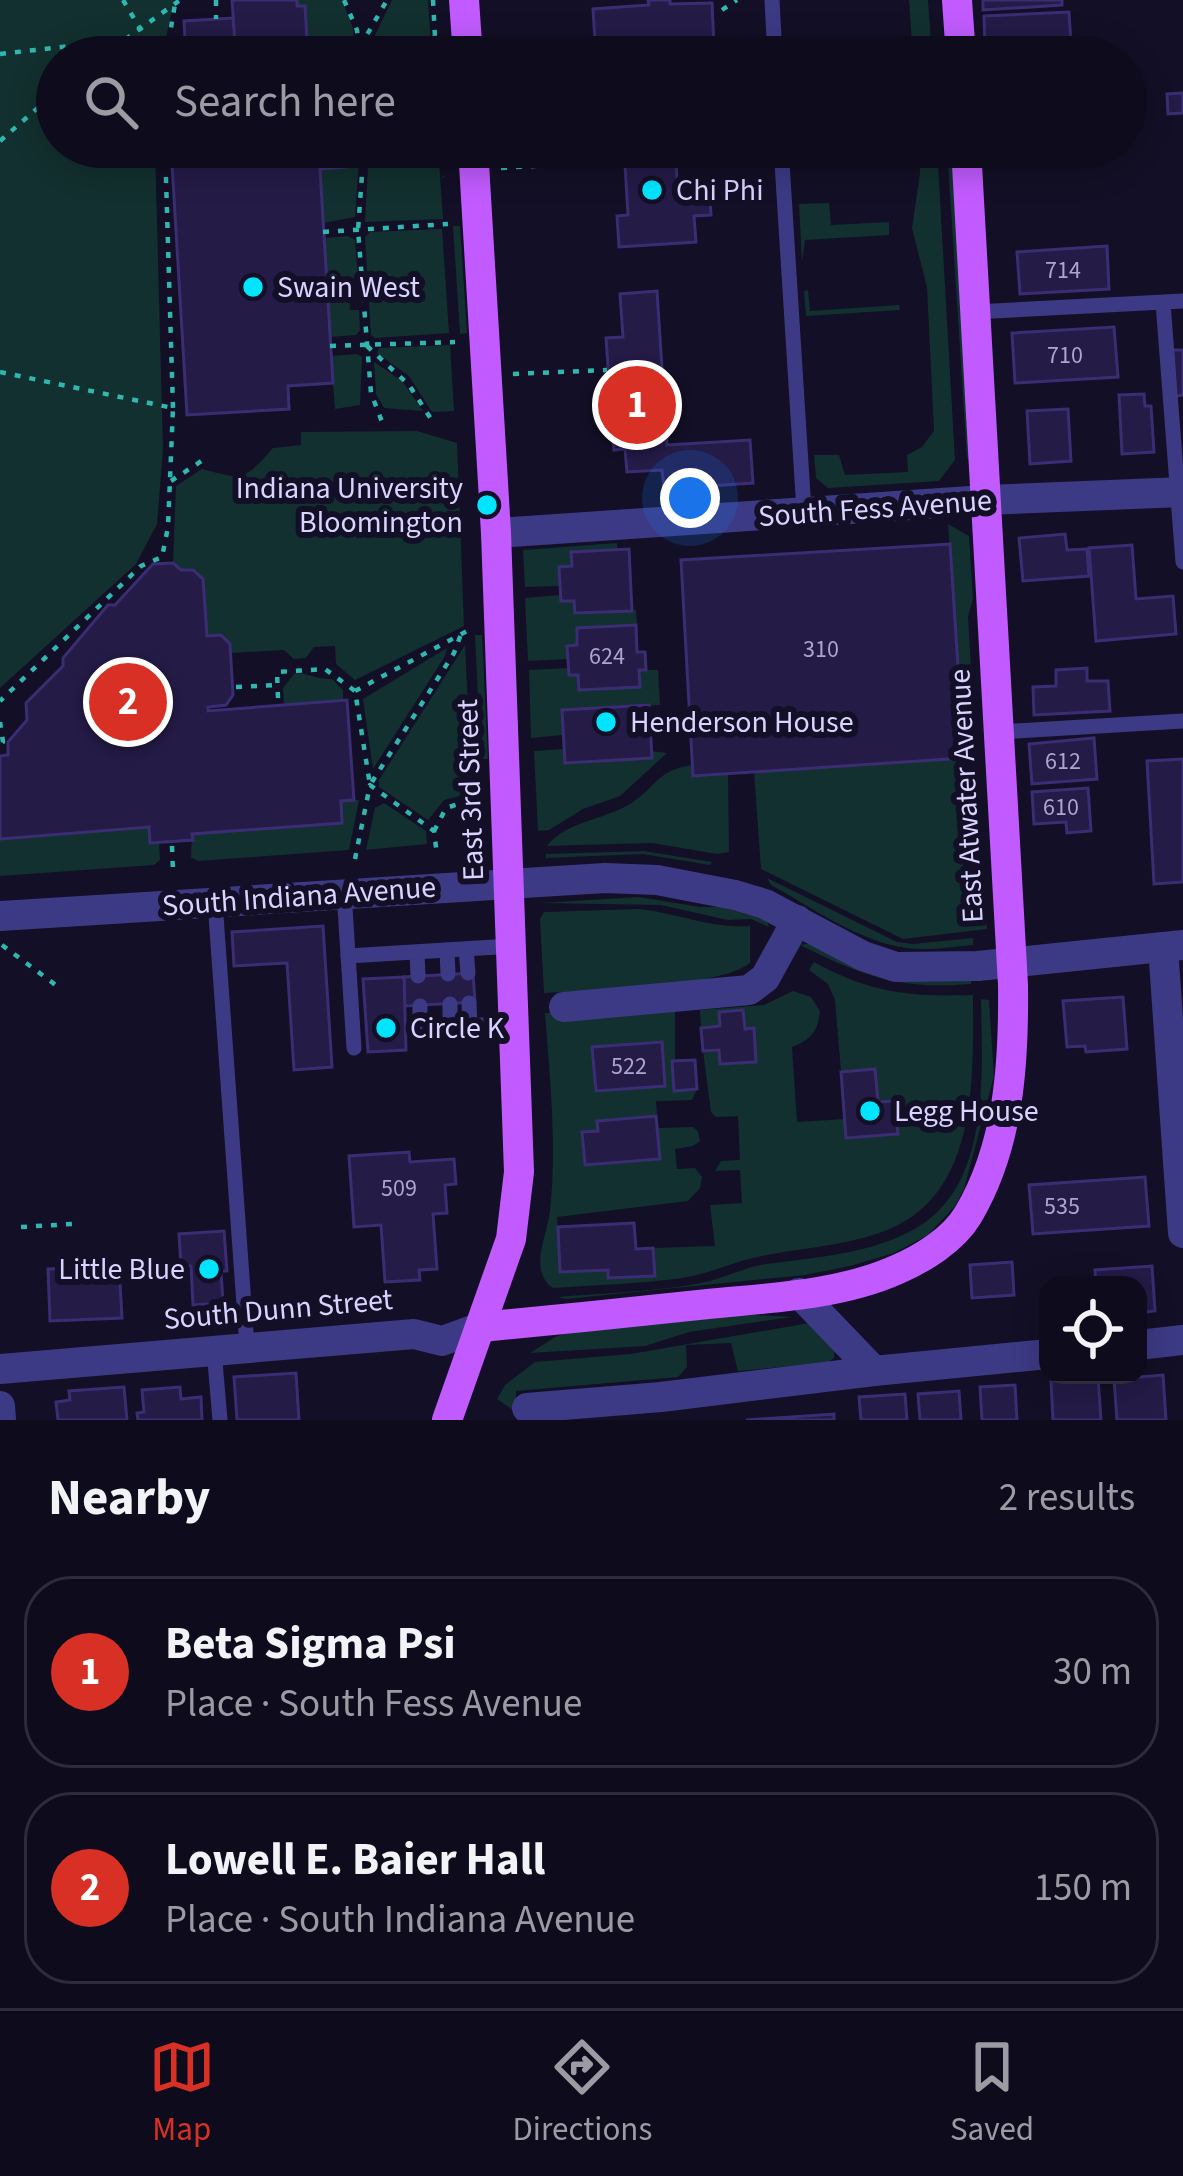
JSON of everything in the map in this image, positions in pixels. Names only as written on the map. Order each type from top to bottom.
[{"type":"main road","points":[[464,0],[475,36]]},
{"type":"main road","points":[[957,0],[960,36]]},
{"type":"main road","name":"East 3rd Street","points":[[447,1420],[511,1239],[518,1199],[496,533],[474,168]]},
{"type":"main road","name":"East Atwater Avenue","points":[[786,1295],[895,1271],[935,1249],[966,1219],[992,1161],[1006,1111],[1013,1058],[1012,964],[967,168]]},
{"type":"main road","name":"South Dunn Street","points":[[481,1328],[786,1295]]},
{"type":"street","name":"South Fess Avenue","points":[[496,533],[985,500],[1180,492]]},
{"type":"street","name":"South Indiana Avenue","points":[[1,930],[215,902],[605,878],[657,880],[735,895],[896,967],[1012,964],[1173,946]]},
{"type":"street","points":[[564,1007],[748,990],[765,979],[797,920]]},
{"type":"street","points":[[1173,946],[1183,1233]]},
{"type":"street","points":[[786,1295],[874,1371]]},
{"type":"street","name":"South Dunn Street","points":[[0,1369],[414,1334],[442,1341],[481,1328]]},
{"type":"street","points":[[1147,1344],[1183,1340]]},
{"type":"street","points":[[527,1408],[662,1404],[874,1371],[1039,1355]]},
{"type":"street","points":[[0,1406],[1,1420]]},
{"type":"lane","points":[[772,0],[774,36]]},
{"type":"lane","points":[[782,168],[804,511]]},
{"type":"lane","points":[[975,312],[1183,301]]},
{"type":"lane","points":[[1163,303],[1183,562]]},
{"type":"lane","points":[[999,732],[1183,721]]},
{"type":"lane","points":[[344,892],[354,1048]]},
{"type":"lane","points":[[215,902],[247,1346]]},
{"type":"lane","points":[[348,956],[512,946]]},
{"type":"lane","points":[[466,949],[468,973]]},
{"type":"lane","points":[[447,950],[448,974]]},
{"type":"lane","points":[[417,952],[418,976]]},
{"type":"lane","points":[[469,1003],[470,1026]]},
{"type":"lane","points":[[450,1004],[450,1028]]},
{"type":"lane","points":[[421,1006],[421,1031],[514,1022]]},
{"type":"lane","points":[[214,1350],[220,1420]]},
{"type":"path","points":[[122,0],[145,36]]},
{"type":"path","points":[[216,0],[216,19]]},
{"type":"path","points":[[344,0],[359,36]]},
{"type":"path","points":[[367,36],[387,0]]},
{"type":"path","points":[[433,0],[435,36]]},
{"type":"path","points":[[722,10],[736,0]]},
{"type":"path","points":[[129,36],[178,1]]},
{"type":"path","points":[[170,36],[178,1]]},
{"type":"path","points":[[0,54],[36,50]]},
{"type":"path","points":[[0,141],[36,109]]},
{"type":"path","points":[[0,701],[141,566],[162,556],[168,527],[173,409],[166,168]]},
{"type":"path","points":[[362,168],[358,230],[367,346],[371,393],[384,427]]},
{"type":"path","points":[[444,168],[445,186]]},
{"type":"path","points":[[323,232],[448,224],[446,205]]},
{"type":"path","points":[[330,346],[455,342]]},
{"type":"path","points":[[367,346],[409,385],[435,425]]},
{"type":"path","points":[[513,374],[607,370]]},
{"type":"path","points":[[0,372],[173,409]]},
{"type":"path","points":[[170,482],[206,458]]},
{"type":"path","points":[[355,691],[470,630],[469,612]]},
{"type":"path","points":[[370,785],[454,652],[460,634]]},
{"type":"path","points":[[278,698],[277,672],[325,669],[355,691],[370,785],[355,859]]},
{"type":"path","points":[[236,687],[278,685]]},
{"type":"path","points":[[0,722],[4,743]]},
{"type":"path","points":[[437,855],[434,831],[446,808],[477,797],[476,774]]},
{"type":"path","points":[[370,785],[434,831]]},
{"type":"path","points":[[172,846],[173,871]]},
{"type":"path","points":[[1,930],[57,986]]},
{"type":"path","points":[[21,1227],[72,1224]]},
{"type":"green space","points":[[0,0],[174,0],[166,36],[36,36],[36,168],[156,168],[163,450],[157,524],[136,564],[0,688]]},
{"type":"green space","points":[[297,0],[342,0],[354,36],[307,36],[305,7],[297,6]]},
{"type":"green space","points":[[392,0],[428,0],[431,36],[375,36]]},
{"type":"green space","points":[[909,0],[928,0],[931,36],[912,36]]},
{"type":"green space","points":[[358,168],[355,217],[323,223],[320,169]]},
{"type":"green space","points":[[368,168],[439,168],[443,219],[365,222]]},
{"type":"green space","points":[[920,168],[938,168],[955,460],[939,481],[828,488],[816,478],[814,455],[839,455],[845,475],[908,472],[907,455],[922,447],[934,431],[927,287],[912,228]]},
{"type":"green space","points":[[948,168],[956,168],[974,458],[967,458]]},
{"type":"green space","points":[[829,203],[831,225],[889,222],[889,235],[805,240],[802,262],[799,204]]},
{"type":"green space","points":[[453,226],[460,226],[467,333],[460,334]]},
{"type":"green space","points":[[442,229],[449,333],[375,338],[371,335],[365,237],[370,232]]},
{"type":"green space","points":[[324,238],[355,240],[359,293],[349,294],[350,310],[359,310],[360,330],[356,335],[330,337]]},
{"type":"green space","points":[[808,290],[810,311],[899,305],[900,310],[806,316],[804,291]]},
{"type":"green space","points":[[450,345],[454,411],[432,412],[409,376],[377,353],[379,348]]},
{"type":"green space","points":[[331,356],[362,357],[360,405],[335,409]]},
{"type":"green space","points":[[374,362],[402,381],[423,411],[384,408],[376,394]]},
{"type":"green space","points":[[417,431],[457,443],[464,626],[355,680],[336,664],[335,646],[314,647],[306,658],[294,659],[284,650],[231,653],[230,644],[221,636],[207,636],[203,579],[173,563],[176,486],[202,469],[226,475],[249,472],[273,448],[301,445],[301,432]]},
{"type":"green space","points":[[948,524],[969,536],[975,738],[962,739]]},
{"type":"green space","points":[[617,543],[617,550],[571,552],[572,566],[560,586],[525,587],[523,550]]},
{"type":"green space","points":[[560,595],[561,601],[574,601],[576,613],[636,610],[637,625],[577,628],[577,645],[568,659],[528,661],[525,598]]},
{"type":"green space","points":[[475,635],[482,635],[488,759],[481,759]]},
{"type":"green space","points":[[465,645],[472,793],[444,800],[428,820],[379,787],[379,780]]},
{"type":"green space","points":[[447,648],[445,656],[373,769],[363,699]]},
{"type":"green space","points":[[569,668],[569,675],[578,675],[580,689],[639,670],[658,670],[660,705],[562,710],[563,735],[531,738],[529,670]]},
{"type":"green space","points":[[295,673],[332,679],[343,690],[343,701],[284,705],[283,688]]},
{"type":"green space","points":[[564,749],[566,763],[667,753],[620,796],[538,831],[534,751]]},
{"type":"green space","points":[[964,758],[969,767],[976,767],[987,929],[903,939],[761,869],[754,772]]},
{"type":"green space","points":[[693,765],[728,774],[729,852],[652,843],[547,846],[564,831],[630,804],[671,771]]},
{"type":"green space","points":[[359,800],[349,850],[198,861],[191,857],[192,834],[342,823],[341,801]]},
{"type":"green space","points":[[384,803],[426,831],[427,844],[366,850],[375,808]]},
{"type":"green space","points":[[149,827],[159,842],[160,860],[154,865],[0,876],[0,839]]},
{"type":"green space","points":[[644,851],[712,862],[643,854],[546,858],[546,854]]},
{"type":"green space","points":[[767,878],[897,942],[973,938],[973,945],[915,949],[889,945],[837,923],[771,885]]},
{"type":"green space","points":[[639,897],[700,907],[741,907],[766,919],[769,927],[751,919],[728,920],[661,905],[540,903]]},
{"type":"green space","points":[[639,909],[750,926],[750,963],[683,983],[544,993],[540,919],[544,912]]},
{"type":"green space","points":[[813,943],[972,978],[971,984],[923,985],[882,978],[800,945]]},
{"type":"green space","points":[[814,962],[854,981],[891,991],[973,995],[970,1099],[953,1166],[936,1194],[912,1217],[850,1241],[752,1258],[682,1278],[553,1288],[540,1263],[553,1162],[545,1013],[675,1009],[675,1091],[697,1089],[692,1100],[656,1101],[658,1128],[693,1127],[698,1131],[700,1141],[675,1149],[677,1169],[695,1168],[702,1177],[700,1188],[688,1201],[557,1217],[561,1272],[608,1270],[609,1278],[654,1275],[653,1248],[715,1246],[710,1205],[742,1203],[740,1170],[715,1171],[721,1161],[740,1160],[738,1116],[716,1117],[711,1112],[703,1051],[719,1050],[721,1064],[756,1062],[754,1029],[745,1029],[743,1010],[719,1012],[720,1026],[701,1028],[700,1010],[764,1005],[793,991],[811,997],[820,1011],[817,1024],[809,1038],[792,1047],[797,1122],[845,1119],[835,1000],[828,984],[809,970]]},
{"type":"green space","points":[[981,999],[989,1000],[994,1076],[964,1189],[928,1235],[894,1253],[805,1275],[566,1299],[558,1297],[679,1287],[766,1264],[857,1250],[909,1232],[936,1213],[969,1160],[976,1129],[981,1095]]},
{"type":"green space","points":[[737,1314],[792,1317],[689,1332],[645,1346],[530,1353],[579,1329]]},
{"type":"green space","points":[[815,1322],[835,1346],[834,1358],[827,1363],[738,1371],[731,1343],[686,1345],[687,1367],[678,1377],[516,1391],[516,1412],[497,1399],[505,1385],[535,1362],[631,1354]]},
{"type":"building","points":[[232,0],[297,0],[297,6],[305,6],[307,36],[235,36]]},
{"type":"building","points":[[648,0],[712,3],[714,36],[595,36],[593,9],[649,5]]},
{"type":"building","points":[[983,0],[1062,0],[1062,5],[983,10]]},
{"type":"building","points":[[1069,12],[1070,36],[985,36],[984,16]]},
{"type":"building","points":[[233,18],[234,36],[185,36],[184,21]]},
{"type":"building","points":[[1183,93],[1183,113],[1168,114],[1167,94]]},
{"type":"building","name":"Swain West","points":[[172,168],[333,168],[320,169],[333,383],[288,386],[289,409],[187,415]]},
{"type":"building","name":"Chi Phi","points":[[625,168],[676,168],[678,200],[710,198],[711,215],[694,216],[696,242],[619,247],[617,216],[628,215]]},
{"type":"building","points":[[1107,246],[1109,289],[1020,294],[1017,252]]},
{"type":"building","points":[[657,291],[667,445],[750,440],[753,483],[664,489],[662,470],[627,472],[625,449],[614,450],[606,338],[623,337],[620,294]]},
{"type":"building","points":[[1114,327],[1118,377],[1015,383],[1012,333]]},
{"type":"building","points":[[1173,350],[1183,350],[1183,395],[1175,396]]},
{"type":"building","points":[[1144,394],[1145,406],[1151,406],[1154,452],[1122,454],[1119,395]]},
{"type":"building","points":[[1068,409],[1071,461],[1030,464],[1027,411]]},
{"type":"building","points":[[1065,534],[1067,550],[1087,549],[1089,576],[1023,581],[1019,538]]},
{"type":"building","points":[[950,544],[964,758],[693,776],[681,560]]},
{"type":"building","points":[[1132,545],[1136,599],[1173,596],[1176,634],[1096,641],[1089,548]]},
{"type":"building","points":[[629,549],[632,611],[575,613],[574,601],[561,601],[559,567],[572,566],[571,552]]},
{"type":"building","points":[[173,563],[203,579],[207,636],[221,635],[230,644],[233,695],[226,705],[208,707],[208,711],[347,700],[354,800],[341,801],[342,823],[192,834],[193,840],[150,843],[149,827],[0,839],[0,756],[8,755],[8,742],[27,720],[26,703],[63,666],[63,658],[108,605],[115,605],[153,564]]},
{"type":"building","points":[[636,625],[637,652],[645,652],[640,687],[579,690],[578,675],[569,675],[567,646],[577,645],[577,628]]},
{"type":"building","points":[[1087,668],[1087,681],[1108,681],[1110,711],[1034,715],[1033,687],[1056,686],[1056,670]]},
{"type":"building","name":"Henderson House","points":[[649,705],[652,758],[565,763],[562,710]]},
{"type":"building","points":[[1094,738],[1097,779],[1032,784],[1029,744]]},
{"type":"building","points":[[1183,759],[1183,882],[1154,884],[1147,761]]},
{"type":"building","points":[[1088,788],[1091,831],[1067,833],[1066,822],[1034,824],[1032,792]]},
{"type":"building","points":[[323,926],[332,1067],[294,1070],[287,963],[234,966],[232,932]]},
{"type":"building","name":"Circle K","points":[[473,973],[475,1002],[405,1006],[404,977]]},
{"type":"building","name":"Circle K","points":[[404,977],[406,1050],[368,1052],[363,979]]},
{"type":"building","points":[[1123,997],[1127,1049],[1086,1052],[1085,1046],[1067,1047],[1063,1001]]},
{"type":"building","points":[[743,1010],[745,1029],[754,1028],[756,1062],[720,1064],[719,1050],[703,1051],[701,1028],[720,1026],[719,1012]]},
{"type":"building","points":[[662,1042],[665,1086],[596,1091],[592,1047]]},
{"type":"building","points":[[695,1060],[697,1089],[674,1091],[672,1061]]},
{"type":"building","name":"Legg House","points":[[875,1069],[878,1102],[895,1101],[898,1134],[846,1138],[841,1072]]},
{"type":"building","points":[[656,1116],[660,1159],[585,1165],[582,1132],[598,1131],[597,1121]]},
{"type":"building","points":[[409,1152],[410,1162],[454,1159],[456,1184],[445,1185],[447,1213],[433,1214],[437,1269],[419,1270],[420,1280],[385,1282],[381,1225],[354,1227],[349,1156]]},
{"type":"building","points":[[1145,1177],[1149,1226],[1033,1234],[1029,1185]]},
{"type":"building","points":[[634,1223],[636,1249],[653,1248],[655,1276],[608,1278],[608,1270],[560,1272],[558,1227]]},
{"type":"building","name":"Little Blue","points":[[224,1231],[223,1303],[193,1305],[191,1266],[181,1266],[179,1234]]},
{"type":"building","points":[[103,1257],[103,1266],[119,1265],[122,1318],[50,1321],[48,1269],[80,1268],[79,1258]]},
{"type":"building","points":[[1012,1262],[1014,1295],[972,1298],[970,1265]]},
{"type":"building","points":[[1152,1266],[1155,1311],[1147,1312],[1147,1276],[1095,1276],[1095,1270]]},
{"type":"building","points":[[296,1373],[299,1420],[237,1420],[234,1377]]},
{"type":"building","points":[[1163,1375],[1166,1420],[1117,1420],[1114,1384],[1147,1384],[1147,1376]]},
{"type":"building","points":[[1051,1384],[1098,1384],[1101,1420],[1053,1420]]},
{"type":"building","points":[[1015,1385],[1017,1420],[982,1420],[980,1387]]},
{"type":"building","points":[[124,1387],[127,1420],[58,1420],[56,1402],[70,1400],[69,1391]]},
{"type":"building","points":[[180,1387],[181,1399],[201,1397],[202,1420],[138,1420],[137,1413],[144,1412],[142,1390]]},
{"type":"building","points":[[959,1391],[961,1420],[920,1420],[918,1394]]},
{"type":"building","points":[[905,1394],[907,1420],[861,1420],[859,1397]]},
{"type":"building","points":[[834,1414],[834,1420],[746,1420]]},
{"type":"place","name":"Chi Phi","points":[[652,190]]},
{"type":"place","name":"Swain West","points":[[253,287]]},
{"type":"place","name":"Beta Sigma Psi","points":[[637,405]]},
{"type":"place","name":"Indiana University Bloomington","points":[[487,505]]},
{"type":"place","name":"Lowell E. Baier Hall","points":[[128,702]]},
{"type":"place","name":"Henderson House","points":[[606,722]]},
{"type":"place","name":"Circle K","points":[[386,1028]]},
{"type":"place","name":"Legg House","points":[[870,1111]]},
{"type":"place","name":"Little Blue","points":[[209,1269]]}]
